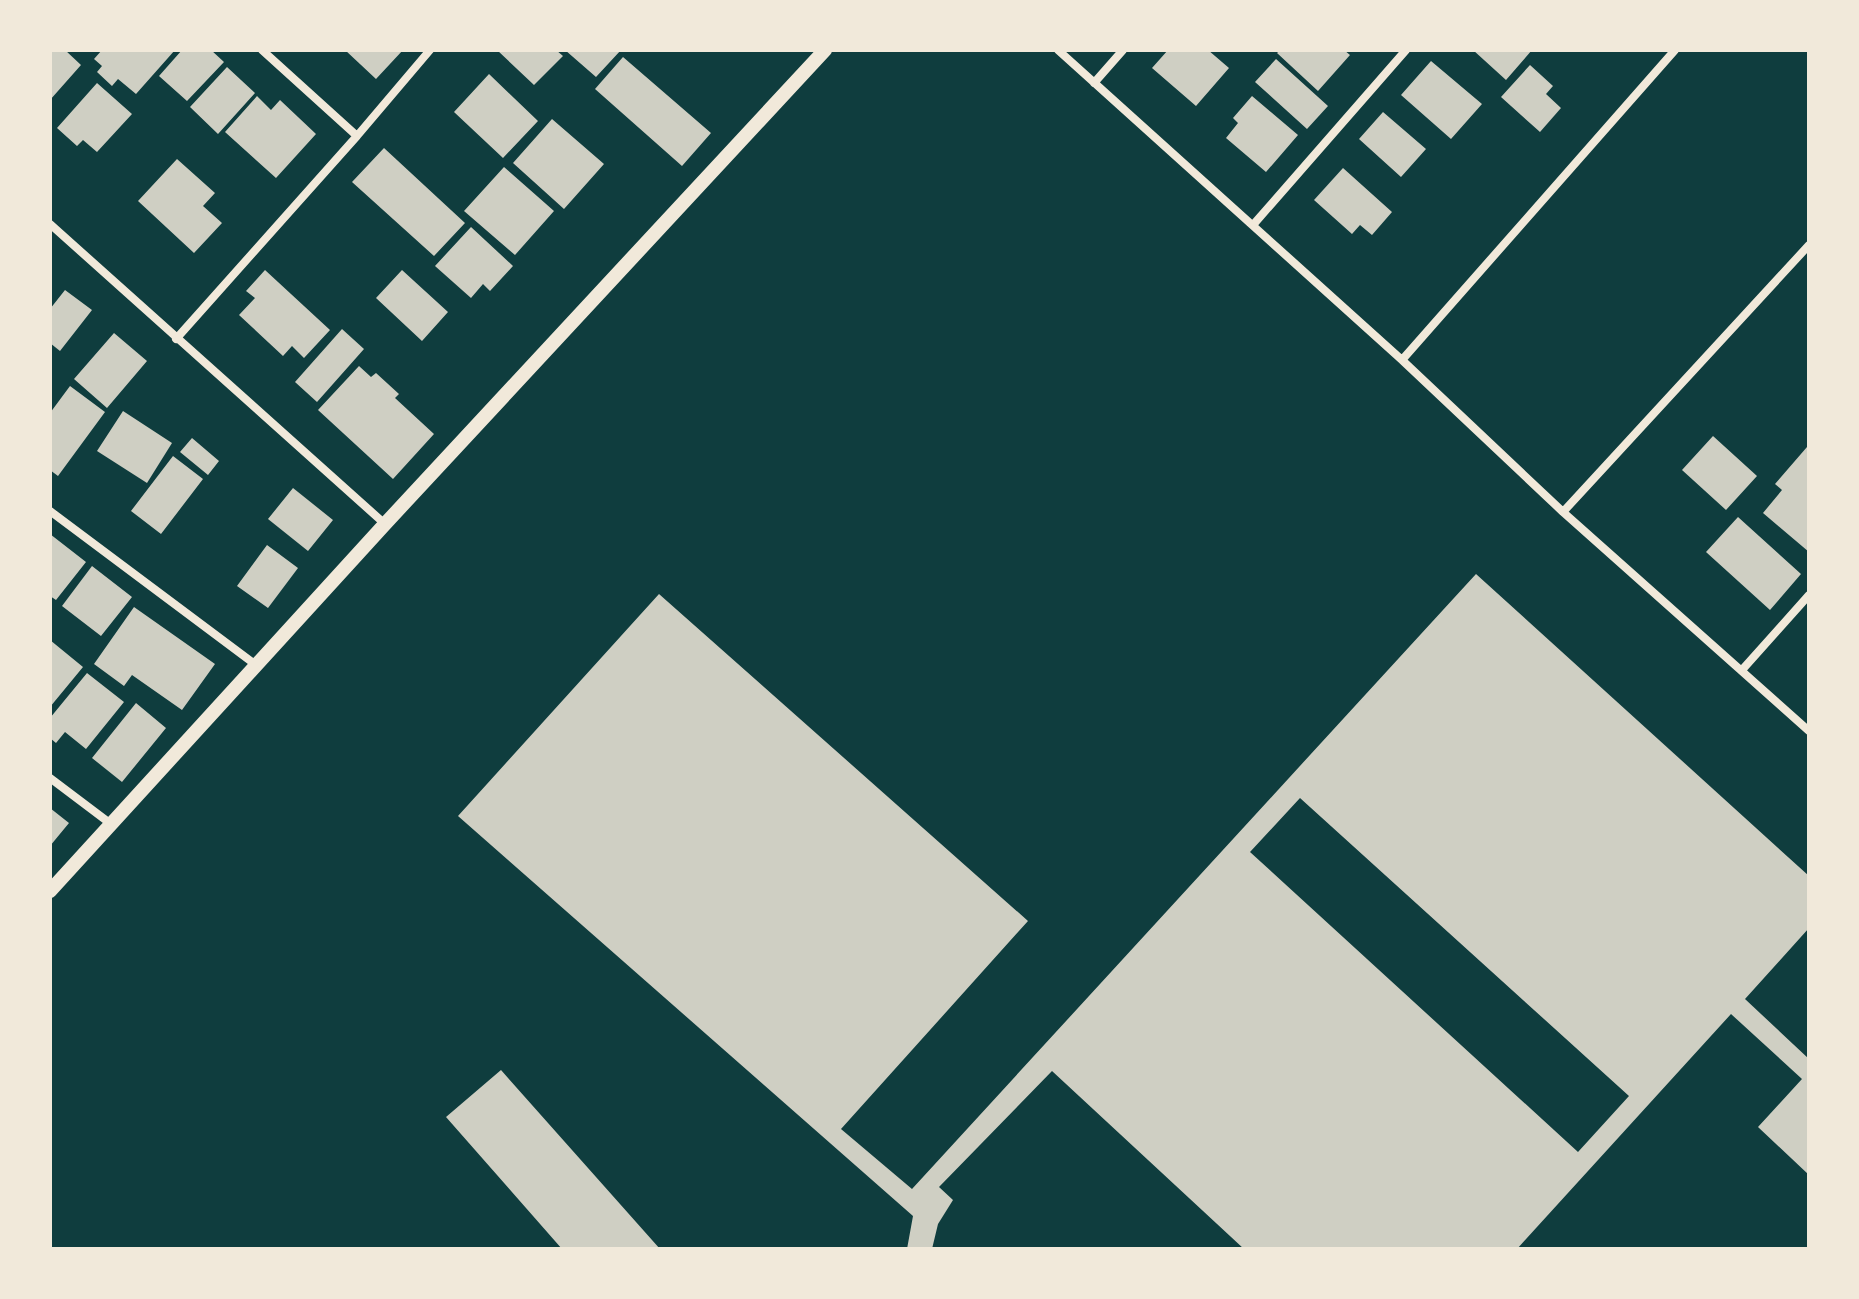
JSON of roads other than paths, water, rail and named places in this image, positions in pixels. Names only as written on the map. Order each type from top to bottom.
[{"type":"street","points":[[262,50],[357,136]]},
{"type":"street","points":[[176,339],[430,50]]},
{"type":"street","points":[[50,891],[825,50]]},
{"type":"street","points":[[1058,50],[1402,360],[1563,512],[1809,731]]},
{"type":"street","points":[[1094,83],[1123,50]]},
{"type":"street","points":[[1253,225],[1406,50]]},
{"type":"street","points":[[1402,360],[1675,50]]},
{"type":"street","points":[[50,224],[385,524]]},
{"type":"street","points":[[1563,512],[1809,245]]},
{"type":"street","points":[[50,511],[256,665]]},
{"type":"street","points":[[1742,670],[1809,595]]},
{"type":"street","points":[[50,778],[111,824]]}]
